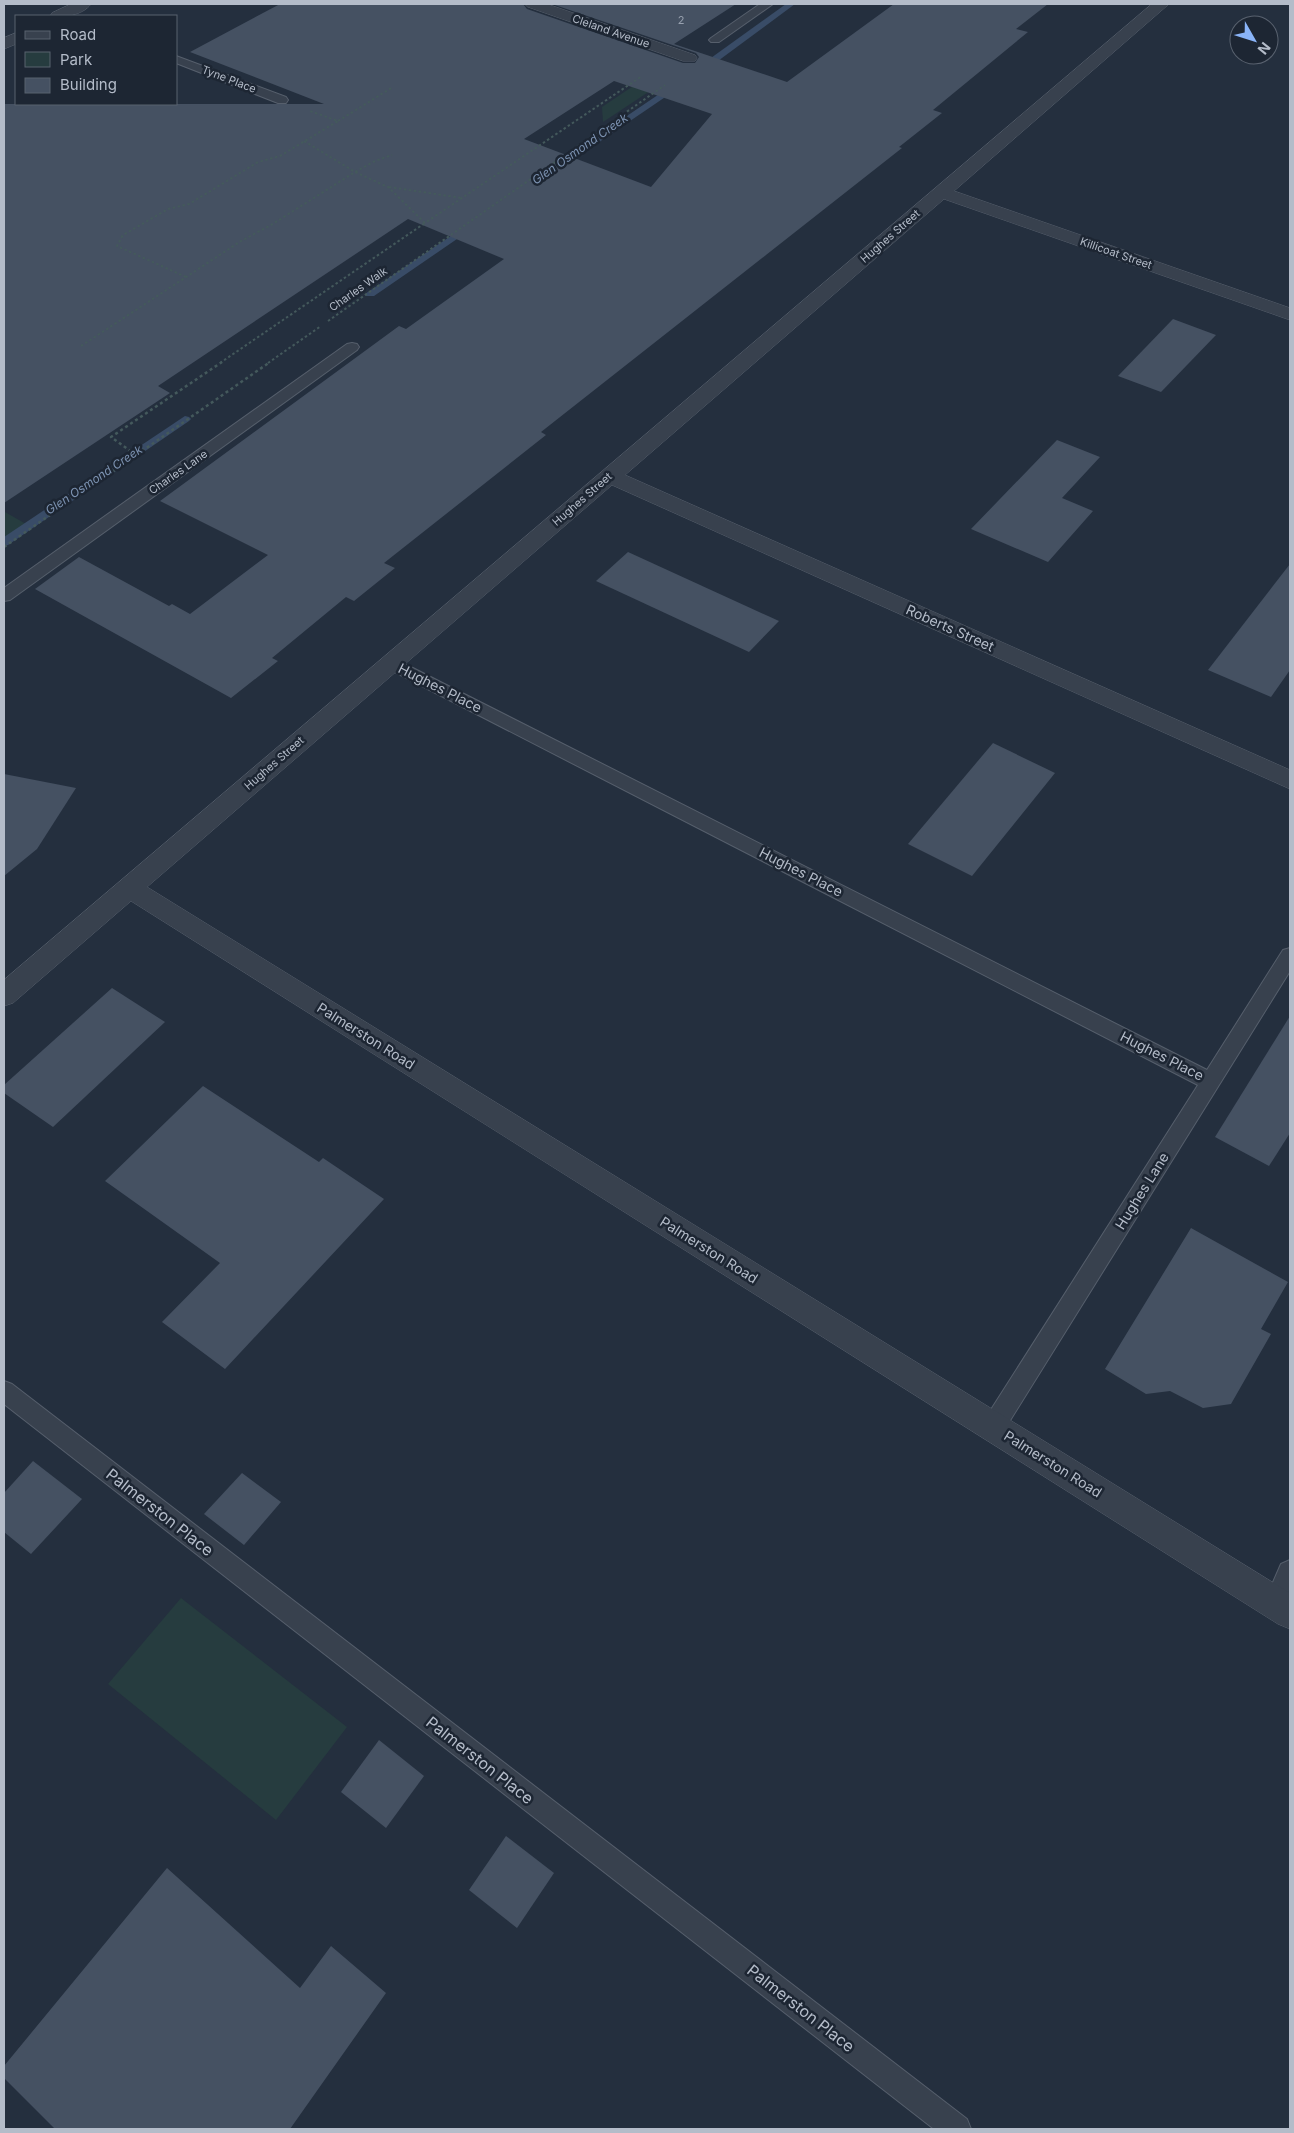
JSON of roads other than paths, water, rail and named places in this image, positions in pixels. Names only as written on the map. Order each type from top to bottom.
[{"type":"street","points":[[64,15],[82,4]]},
{"type":"street","name":"Cleland Avenue","points":[[533,4],[689,58]]},
{"type":"street","name":"Hughes Street","points":[[4,995],[1161,4]]},
{"type":"street","name":"Killicoat Street","points":[[941,192],[1290,314]]},
{"type":"street","name":"Roberts Street","points":[[609,476],[1290,780]]},
{"type":"street","name":"Palmerston Road","points":[[129,888],[1283,1607]]},
{"type":"lane","points":[[715,40],[767,4]]},
{"type":"lane","name":"Tyne Place","points":[[178,60],[282,100]]},
{"type":"lane","name":"Charles Lane","points":[[4,596],[352,348]]},
{"type":"lane","name":"Hughes Place","points":[[391,663],[1211,1082]]},
{"type":"lane","name":"Hughes Lane","points":[[993,1427],[1290,955]]},
{"type":"lane","name":"Palmerston Place","points":[[4,1390],[957,2129]]},
{"type":"lane","points":[[1283,1607],[1290,1572]]},
{"type":"waterway","name":"Glen Osmond Creek","points":[[700,70],[791,4]]},
{"type":"waterway","name":"Glen Osmond Creek","points":[[555,168],[677,85]]},
{"type":"waterway","name":"Glen Osmond Creek","points":[[370,294],[470,226]]},
{"type":"waterway","name":"Glen Osmond Creek","points":[[4,542],[185,419]]}]
